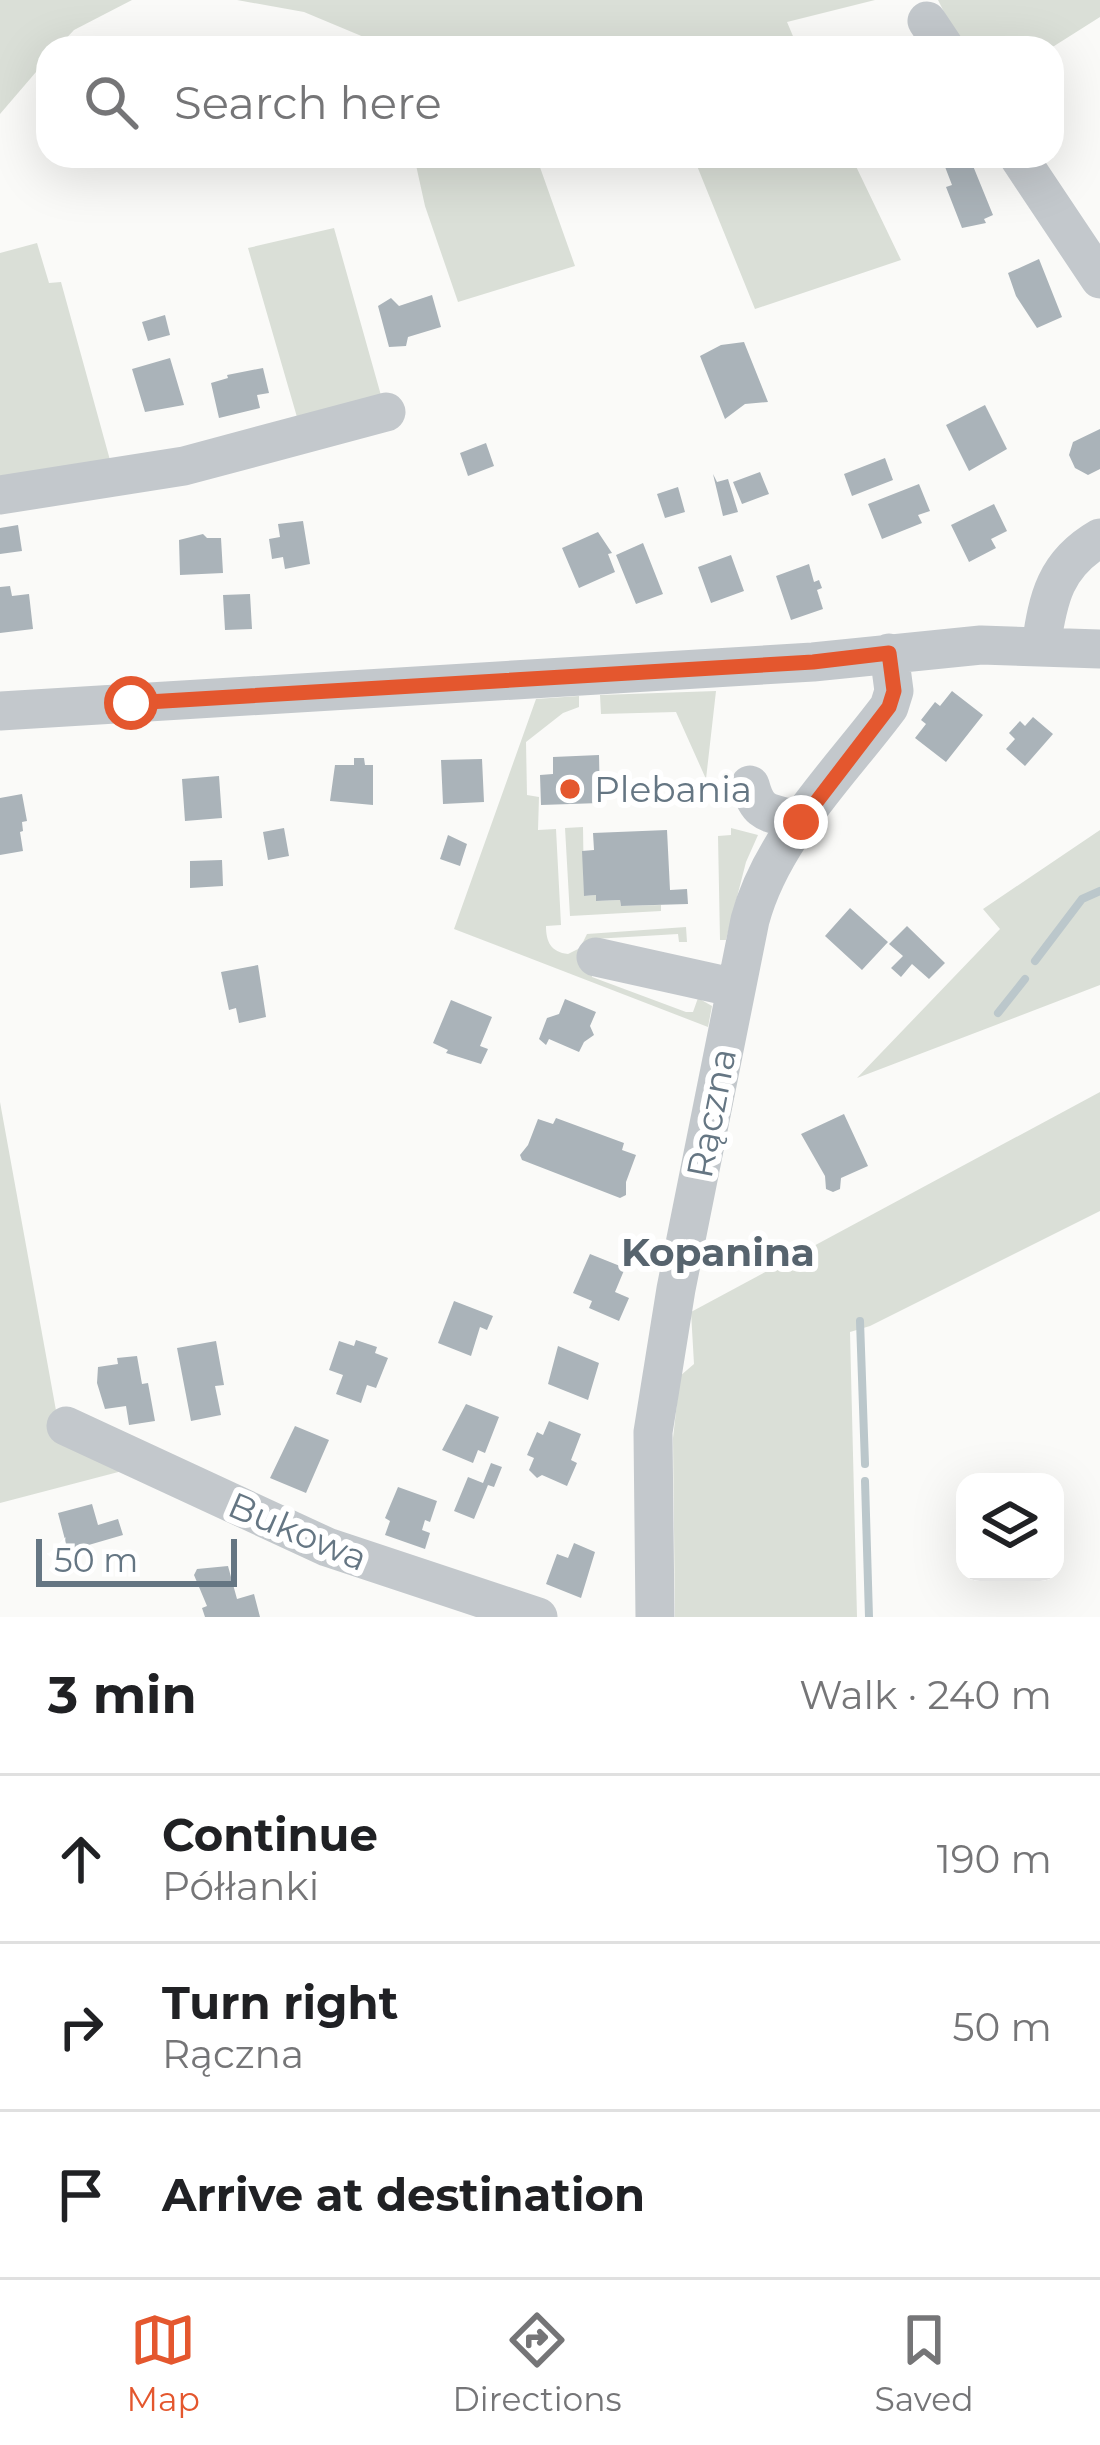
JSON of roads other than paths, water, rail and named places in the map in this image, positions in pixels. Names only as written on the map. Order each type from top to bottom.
[{"type":"street","points":[[1026,168],[1100,279]]},
{"type":"street","points":[[0,495],[184,466],[386,412]]},
{"type":"street","points":[[1041,646],[1047,604],[1060,571],[1080,549],[1100,538]]},
{"type":"street","points":[[0,711],[813,662],[980,645],[1100,649]]},
{"type":"street","name":"Rączna","points":[[655,1617],[653,1432],[676,1289],[758,893],[778,853],[889,707],[894,691],[889,653]]},
{"type":"street","points":[[750,785],[764,813],[801,822]]},
{"type":"street","points":[[596,957],[736,988]]},
{"type":"street","name":"Bukowa","points":[[66,1426],[327,1547],[538,1617]]},
{"type":"waterway","points":[[1035,961],[1082,899],[1100,891]]},
{"type":"waterway","points":[[998,1013],[1025,979]]},
{"type":"waterway","points":[[860,1321],[865,1464]]},
{"type":"waterway","points":[[865,1481],[869,1617]]},
{"type":"place","name":"Plebania","points":[[570,789]]},
{"type":"district","name":"Kopanina","points":[[718,1252]]}]
